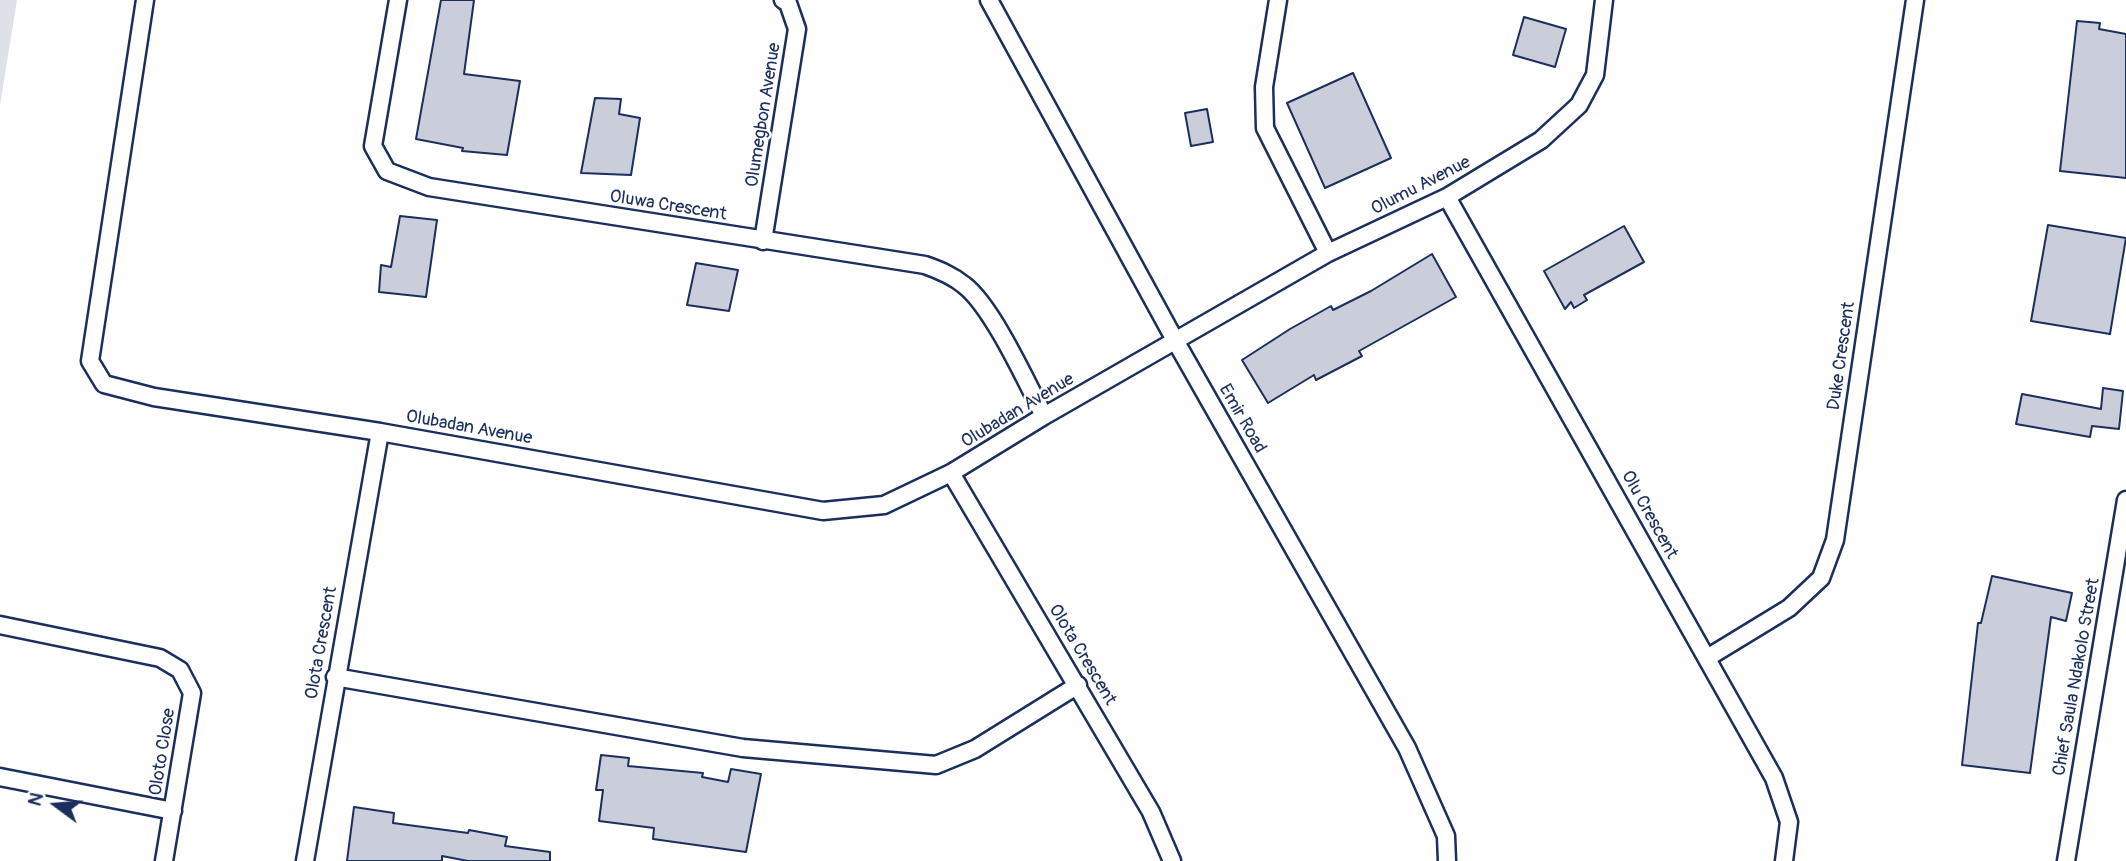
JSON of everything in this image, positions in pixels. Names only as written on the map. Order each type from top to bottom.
[{"type":"street","name":"Olubadan Avenue","points":[[145,0],[90,361],[104,384],[154,397],[380,432],[823,511],[884,505],[951,473],[1044,416],[1176,342]]},
{"type":"street","name":"Oluwa Crescent","points":[[398,0],[373,146],[387,171],[429,187],[925,265],[948,273],[967,287],[1002,336],[1044,416]]},
{"type":"street","name":"Olumegbon Avenue","points":[[763,241],[797,29],[788,3],[783,0]]},
{"type":"street","name":"Emir Road","points":[[989,0],[1176,342],[1407,748],[1446,836],[1447,861]]},
{"type":"street","points":[[1278,0],[1264,87],[1265,128],[1328,253]]},
{"type":"street","name":"Olumu Avenue","points":[[1176,342],[1328,253],[1447,197],[1541,140],[1578,105],[1595,75],[1604,0]]},
{"type":"street","name":"Duke Crescent","points":[[1707,658],[1789,608],[1821,578],[1835,540],[1916,0]]},
{"type":"street","name":"Olu Crescent","points":[[1447,197],[1773,778],[1789,822],[1784,861]]},
{"type":"street","name":"Olota Crescent","points":[[305,861],[335,677],[380,432]]},
{"type":"street","name":"Olota Crescent","points":[[951,473],[1151,812],[1172,861]]},
{"type":"street","name":"Chief Saula Ndakolo Street","points":[[2066,861],[2126,500]]},
{"type":"street","name":"Oloto Close","points":[[0,625],[160,658],[180,670],[192,694],[164,861]]},
{"type":"street","points":[[335,677],[743,748],[936,765],[975,749],[1078,685]]},
{"type":"street","points":[[0,777],[173,811]]},
{"type":"shaded area","points":[[0,0],[17,0],[0,105]]},
{"type":"building","points":[[441,0],[474,0],[464,74],[520,81],[507,155],[462,151],[463,148],[416,139]]},
{"type":"building","points":[[1524,17],[1566,29],[1555,67],[1513,55]]},
{"type":"building","points":[[2077,21],[2100,23],[2099,29],[2126,34],[2126,178],[2060,171]]},
{"type":"building","points":[[1353,73],[1391,158],[1325,188],[1287,103]]},
{"type":"building","points":[[595,98],[621,99],[619,114],[640,118],[631,175],[581,173]]},
{"type":"building","points":[[1207,109],[1213,142],[1191,146],[1185,113]]},
{"type":"building","points":[[400,216],[437,220],[426,297],[379,292],[381,265],[391,267]]},
{"type":"building","points":[[2048,225],[2126,238],[2110,334],[2031,321]]},
{"type":"building","points":[[1624,226],[1644,262],[1584,295],[1587,300],[1574,308],[1571,302],[1565,309],[1544,271]]},
{"type":"building","points":[[1432,254],[1456,297],[1359,351],[1362,356],[1316,380],[1314,375],[1268,403],[1242,360],[1331,306],[1333,310],[1371,291]]},
{"type":"building","points":[[696,263],[738,270],[729,311],[687,305]]},
{"type":"building","points":[[2103,388],[2123,391],[2119,429],[2092,426],[2090,437],[2016,424],[2022,394],[2101,409]]},
{"type":"building","points":[[1992,576],[2072,593],[2066,621],[2051,617],[2030,773],[1962,765],[1978,623],[1981,623]]},
{"type":"building","points":[[601,755],[629,758],[628,766],[703,773],[702,777],[728,782],[731,769],[761,774],[746,852],[653,839],[654,828],[599,821],[603,790],[596,790]]},
{"type":"building","points":[[354,807],[394,813],[393,823],[468,833],[469,830],[507,837],[505,846],[550,852],[550,861],[468,861],[442,856],[442,861],[347,861]]}]
